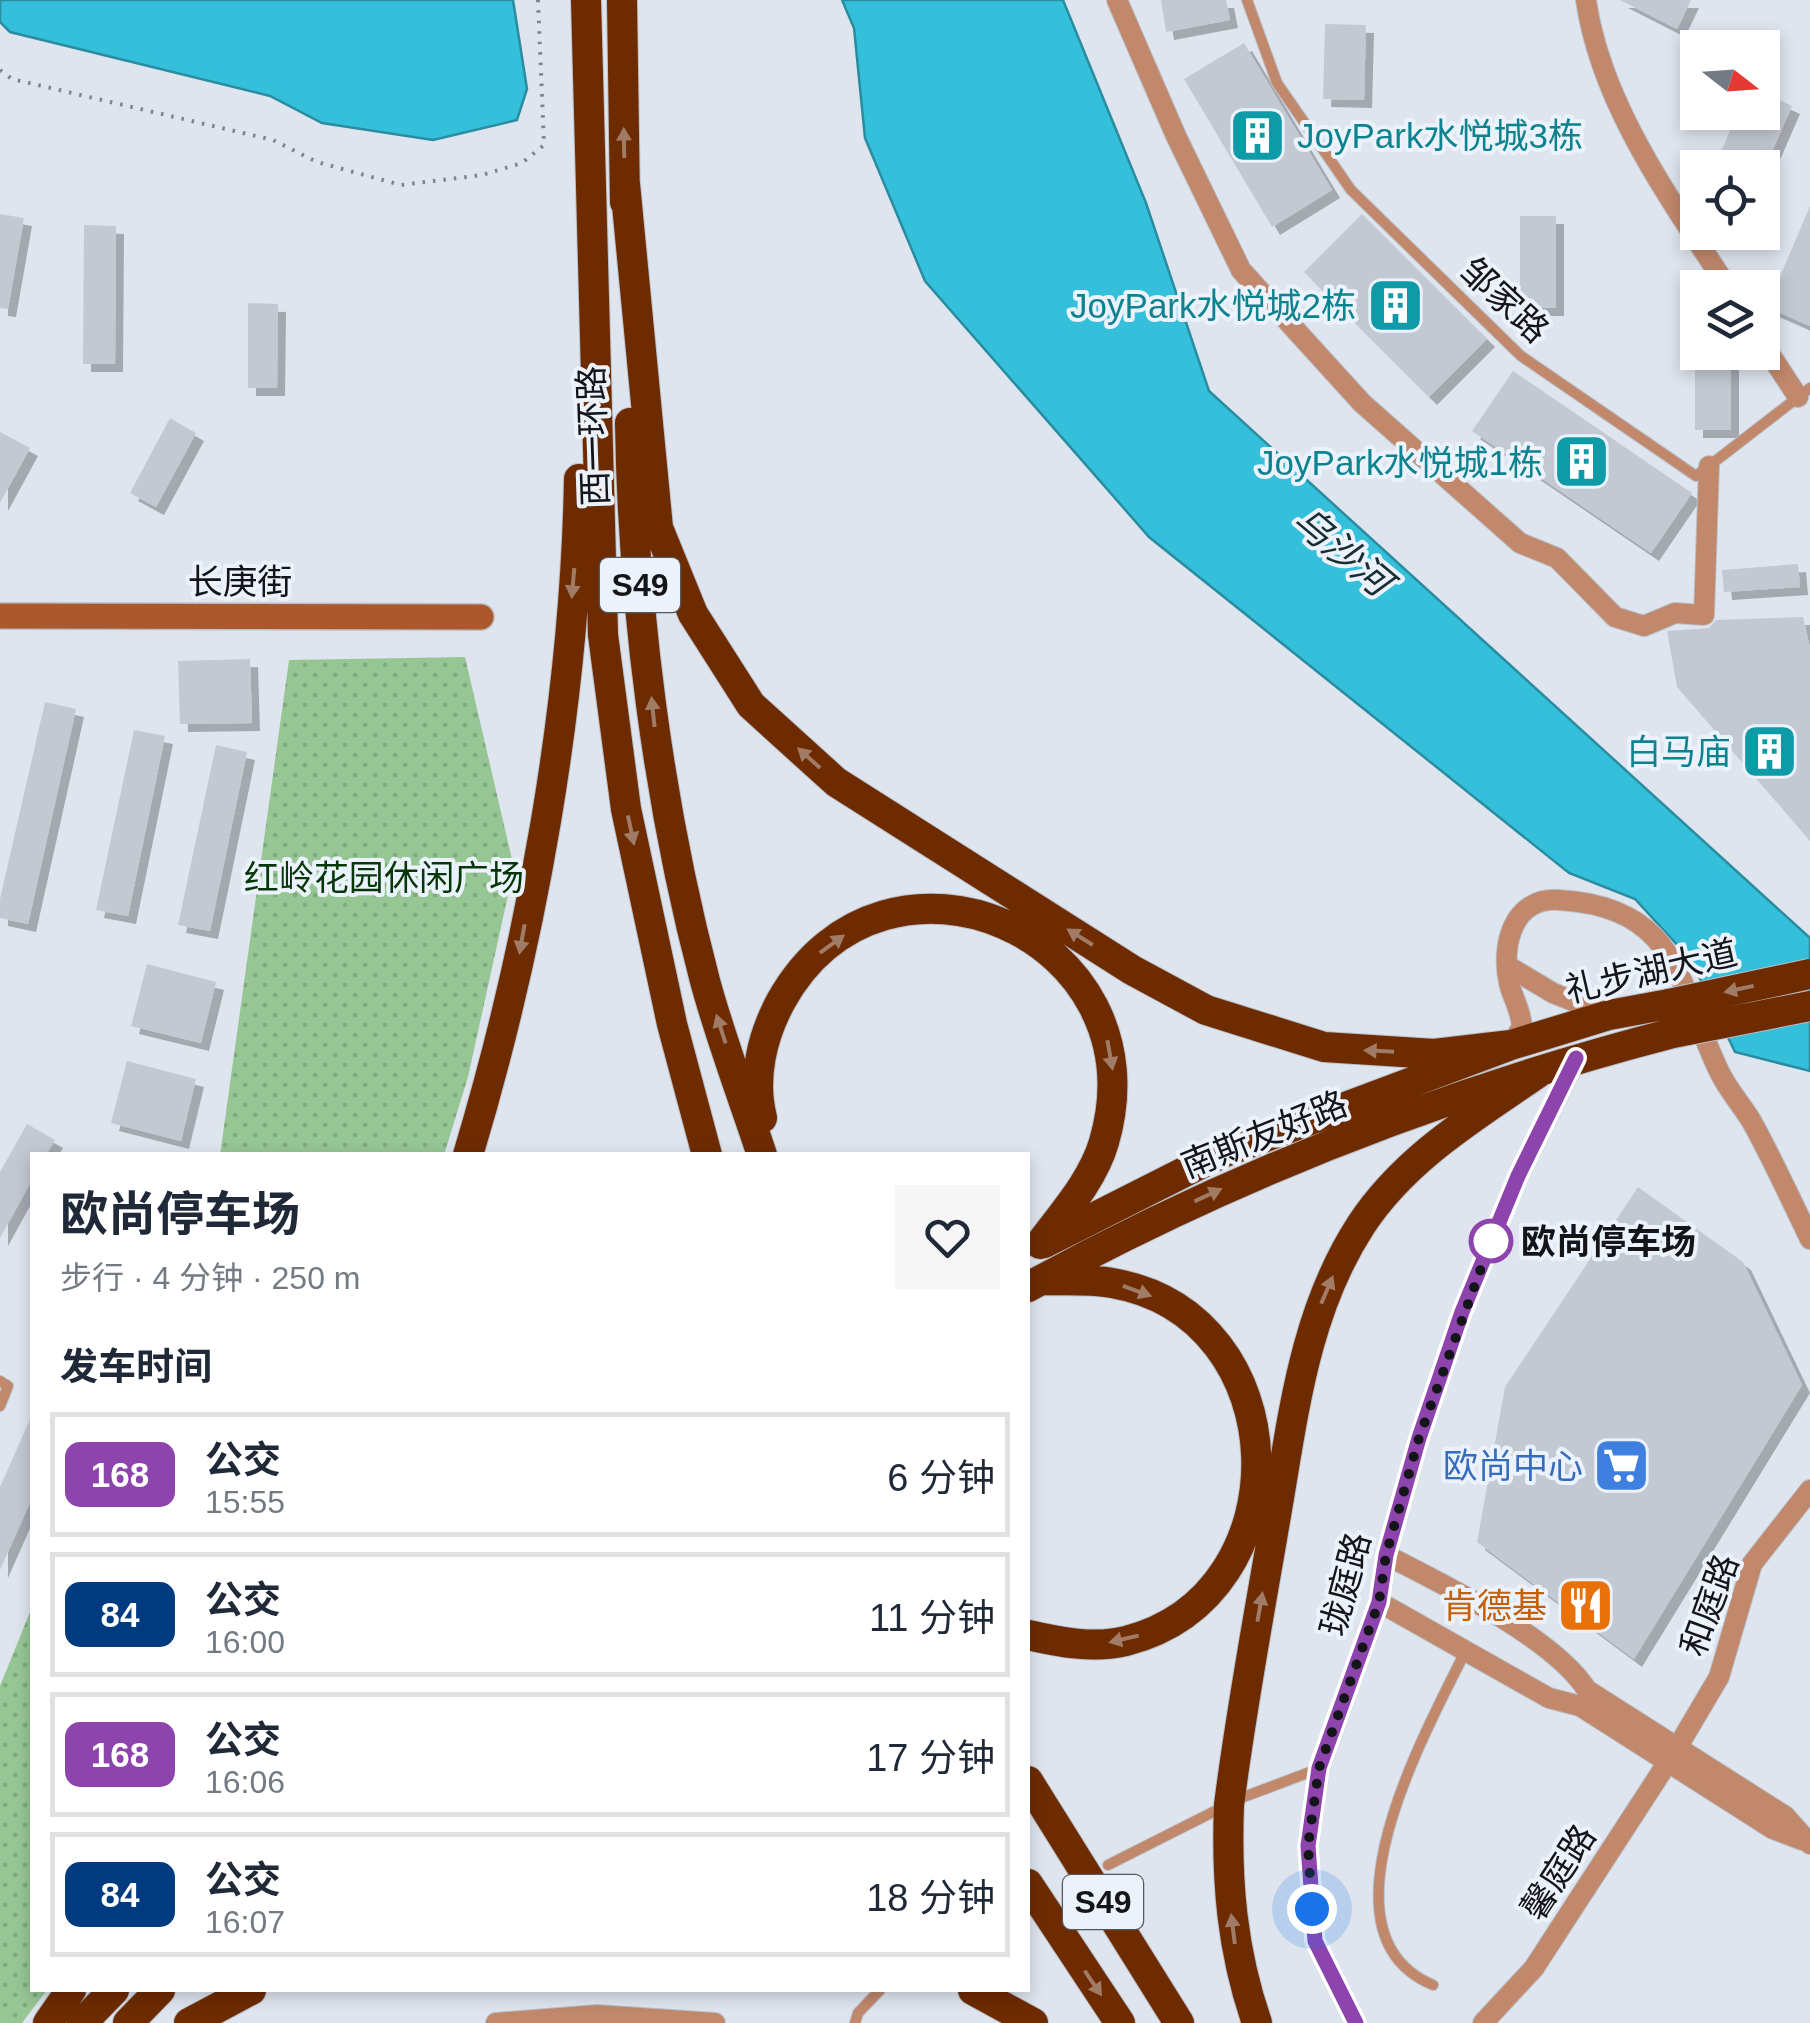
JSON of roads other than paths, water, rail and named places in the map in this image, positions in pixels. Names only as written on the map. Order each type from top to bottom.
[{"type":"highway","name":"西一环路","points":[[586,0],[603,636],[626,809],[672,1024],[706,1152]]},
{"type":"highway","name":"西一环路","points":[[622,0],[631,499],[656,740],[705,981],[761,1152]]},
{"type":"highway","points":[[469,1152],[518,960],[568,647],[578,518],[593,171]]},
{"type":"highway","points":[[625,184],[658,528],[693,614],[751,705],[836,782],[1132,970],[1206,1010],[1324,1047],[1434,1054],[1510,1045]]},
{"type":"highway","points":[[770,1152],[759,1108],[759,1063],[767,1027],[812,960],[880,917],[918,908],[961,910],[1012,925],[1052,950],[1082,982],[1099,1014],[1114,1077],[1103,1146],[1084,1184],[1034,1248]]},
{"type":"highway","name":"礼步湖大道","points":[[1538,1072],[1671,1019],[1810,974]]},
{"type":"highway","name":"礼步湖大道","points":[[1510,1045],[1610,1015],[1671,1019],[1810,1006]]},
{"type":"highway","name":"南斯友好路","points":[[1034,1248],[1220,1154],[1510,1045]]},
{"type":"highway","points":[[1258,2023],[1234,1940],[1226,1870],[1229,1805],[1306,1348],[1335,1270],[1362,1224],[1394,1183],[1440,1141],[1538,1072]]},
{"type":"highway","name":"南斯友好路","points":[[1034,1283],[1212,1192],[1538,1072]]},
{"type":"highway","points":[[1030,1635],[1060,1642],[1125,1641],[1188,1610],[1238,1547],[1260,1476],[1250,1404],[1233,1368],[1209,1337],[1179,1311],[1113,1283],[1034,1283]]},
{"type":"highway","name":"S49","points":[[1030,1783],[1180,2023]]},
{"type":"highway","name":"S49","points":[[1030,1887],[1120,2023]]},
{"type":"highway","points":[[48,2023],[70,1992]]},
{"type":"highway","points":[[82,2023],[112,1992]]},
{"type":"highway","points":[[128,2023],[158,1992]]},
{"type":"highway","points":[[189,2023],[248,1992]]},
{"type":"highway","points":[[977,1992],[1033,2023]]},
{"type":"street","points":[[1118,0],[1152,83],[1241,270],[1362,403],[1520,542],[1556,558],[1615,617],[1644,626],[1675,613],[1704,614],[1709,466]]},
{"type":"street","points":[[1586,0],[1593,47],[1659,181],[1716,270]]},
{"type":"street","points":[[1780,364],[1804,393]]},
{"type":"street","name":"长庚街","points":[[0,616],[480,617]]},
{"type":"street","points":[[1510,1045],[1522,1027],[1508,966],[1508,936],[1515,920],[1526,910],[1552,900],[1616,913],[1659,943],[1681,971],[1719,1072],[1750,1120],[1810,1239]]},
{"type":"street","points":[[1508,966],[1553,994],[1610,1015]]},
{"type":"street","name":"珑庭路","points":[[1356,2023],[1315,1941],[1308,1846],[1319,1768],[1379,1602],[1386,1555],[1419,1438],[1462,1312],[1518,1176],[1576,1058]]},
{"type":"street","name":"和庭路","points":[[1672,1754],[1719,1677],[1752,1564],[1810,1490]]},
{"type":"street","points":[[1386,1555],[1460,1594],[1570,1666],[1587,1690],[1672,1754]]},
{"type":"street","points":[[1379,1602],[1549,1698],[1580,1706],[1784,1816],[1809,1843]]},
{"type":"street","name":"馨庭路","points":[[1483,2023],[1534,1968],[1672,1754]]},
{"type":"street","points":[[496,2023],[596,2015],[715,2023]]},
{"type":"lane","name":"邹家路","points":[[1247,0],[1277,83],[1351,190],[1521,356],[1696,476],[1709,466]]},
{"type":"lane","points":[[1709,466],[1804,393]]},
{"type":"lane","points":[[0,1380],[8,1386],[0,1406]]},
{"type":"lane","points":[[1434,1985],[1408,1974],[1380,1930],[1381,1880],[1393,1810],[1404,1780],[1466,1651]]},
{"type":"lane","points":[[1241,1798],[1319,1768]]},
{"type":"lane","points":[[1108,1866],[1217,1810]]},
{"type":"lane","points":[[854,2023],[878,1992]]},
{"type":"water","points":[[0,0],[513,0],[527,89],[517,120],[433,140],[322,123],[270,96],[10,32],[0,22]]},
{"type":"water","name":"乌沙河","points":[[842,0],[1063,0],[1146,203],[1209,391],[1810,938],[1810,1071],[1735,1052],[1691,960],[1635,899],[1569,873],[1149,537],[925,281],[865,138],[854,28]]},
{"type":"place","name":"JoyPark水悦城3栋","points":[[1258,135]]},
{"type":"place","name":"JoyPark水悦城2栋","points":[[1395,305]]},
{"type":"place","name":"JoyPark水悦城1栋","points":[[1582,462]]},
{"type":"place","name":"白马庙","points":[[1770,751]]},
{"type":"place","name":"欧尚停车场","points":[[1491,1241]]},
{"type":"place","name":"欧尚中心","points":[[1622,1465]]},
{"type":"place","name":"肯德基","points":[[1586,1605]]},
{"type":"park label","name":"红岭花园休闲广场","points":[[384,877]]}]
